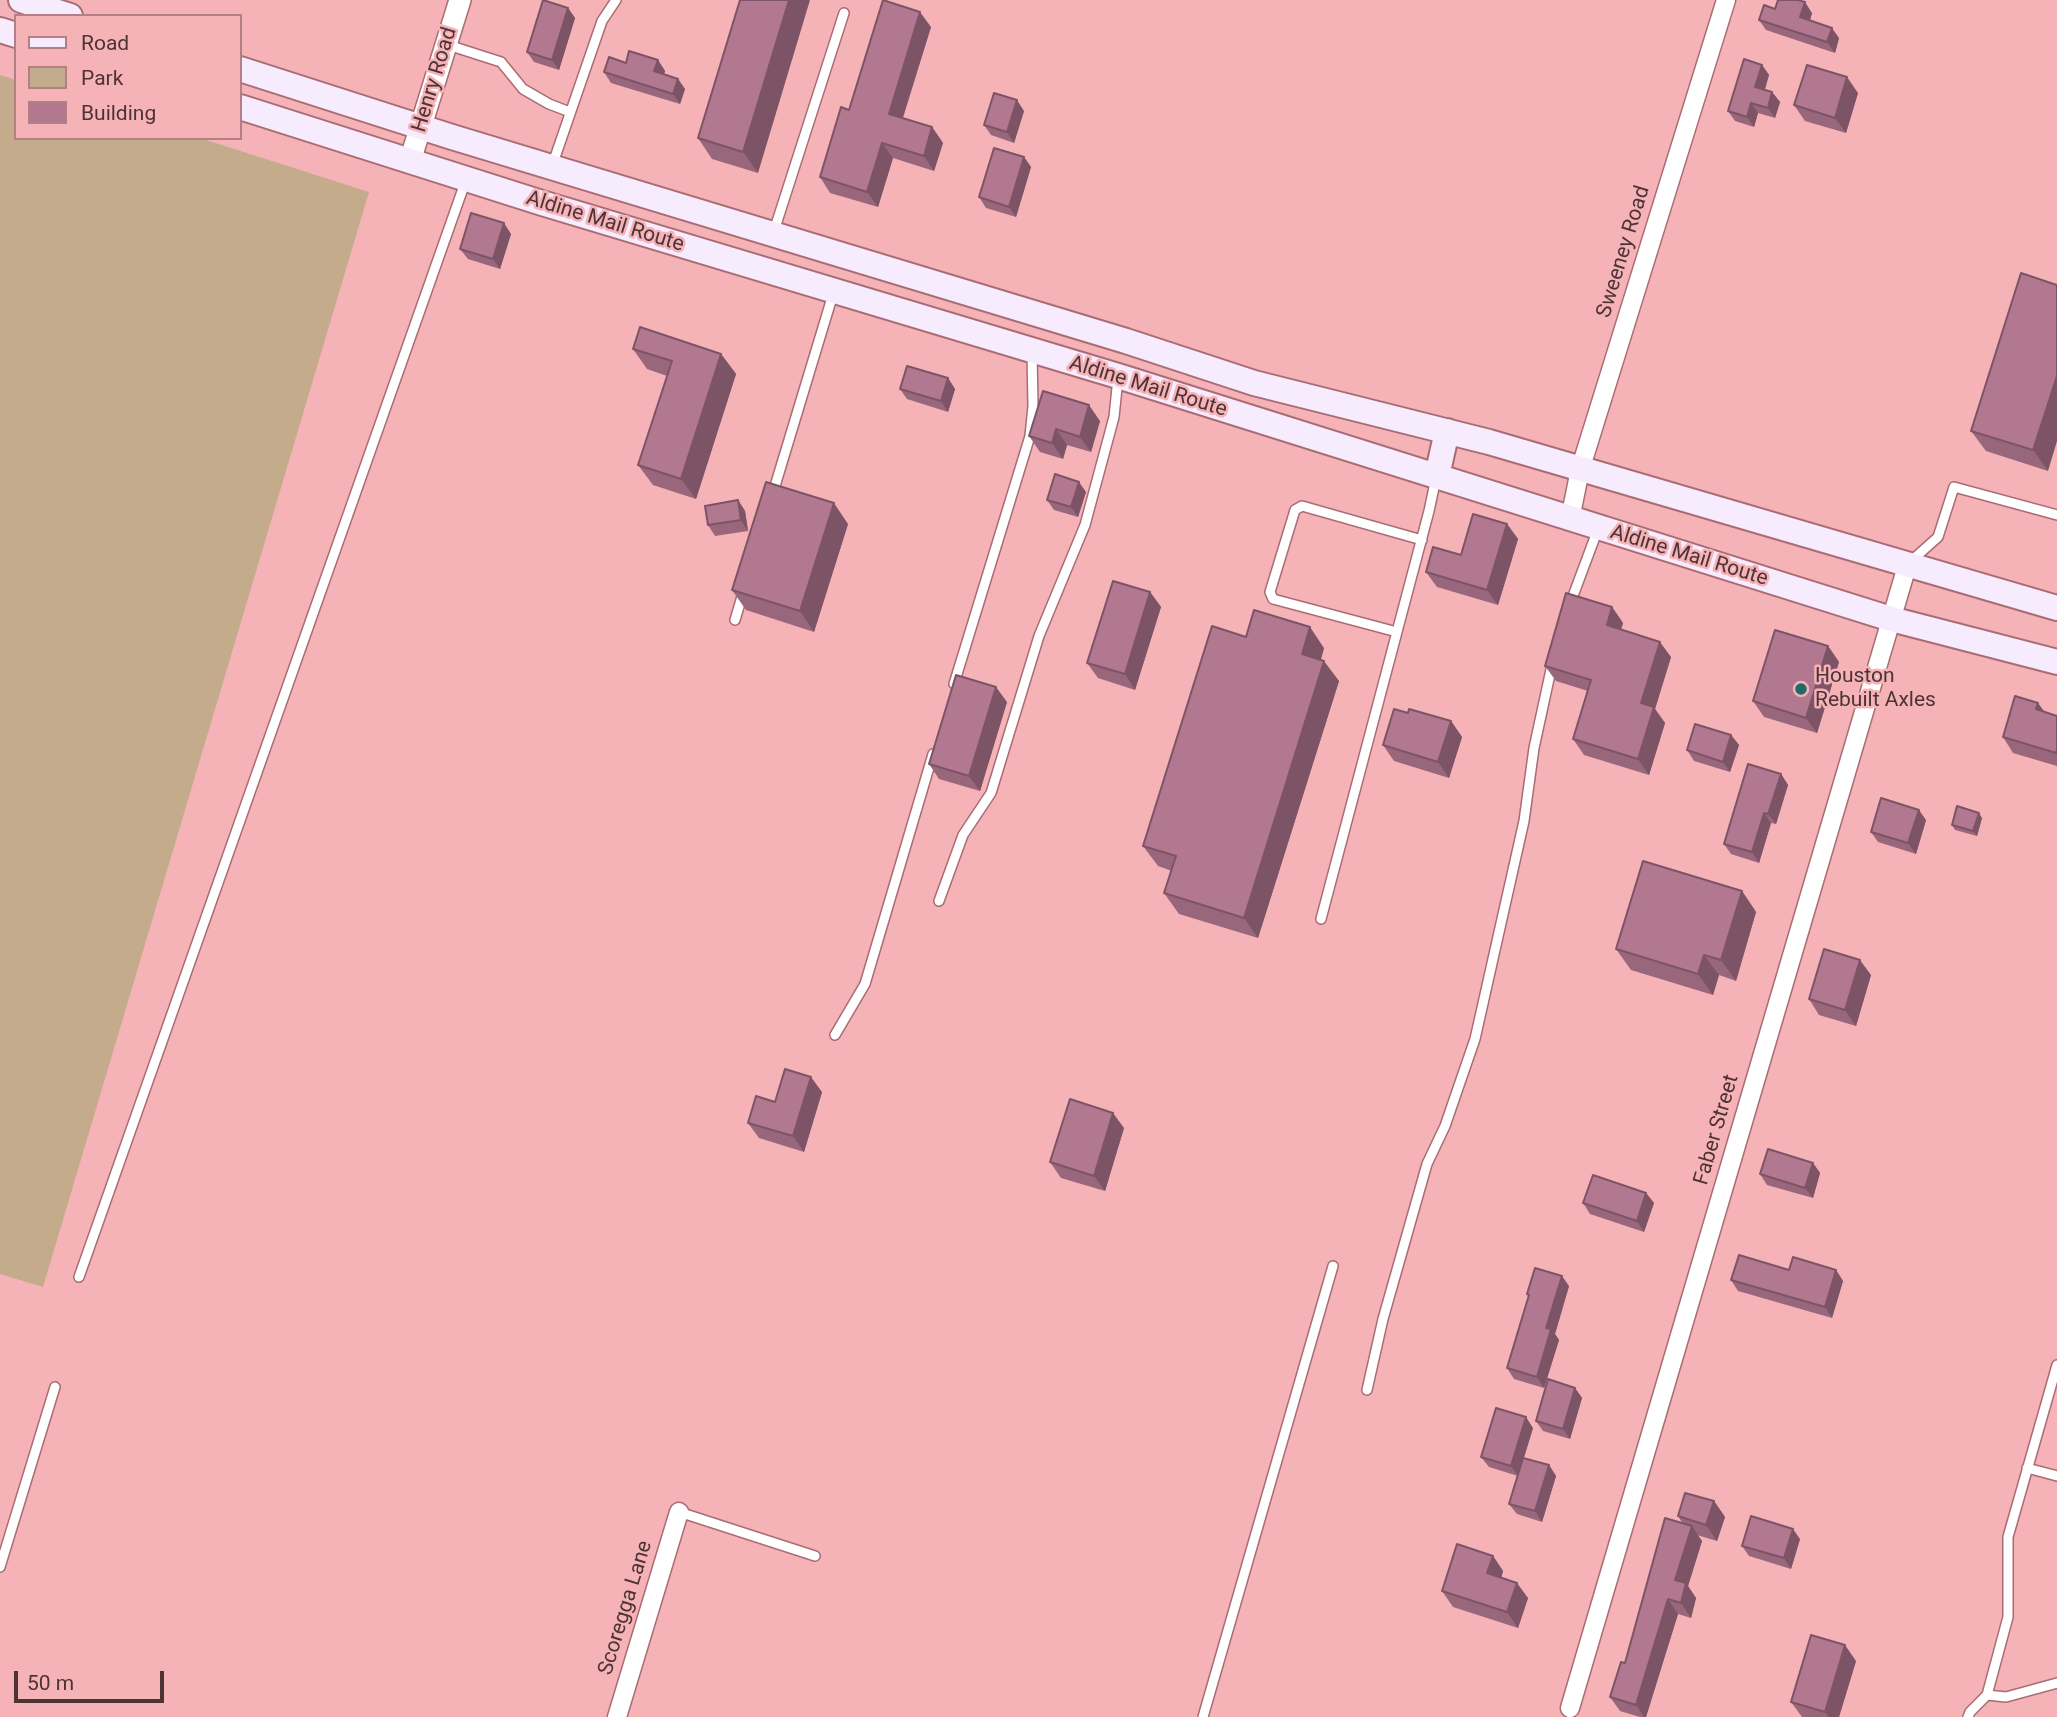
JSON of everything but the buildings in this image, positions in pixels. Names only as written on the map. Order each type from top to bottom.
[{"type":"main road","points":[[21,0],[65,14]]},
{"type":"main road","name":"Aldine Mail Route","points":[[242,70],[772,236],[1126,341],[1254,383],[1447,431],[2057,608]]},
{"type":"main road","name":"Aldine Mail Route","points":[[242,108],[467,179],[1118,376],[1891,619],[2057,662]]},
{"type":"main road","points":[[765,270],[772,236]]},
{"type":"main road","points":[[1118,376],[1126,341]]},
{"type":"main road","points":[[1437,476],[1447,431]]},
{"type":"street","name":"Henry Road","points":[[410,161],[460,0]]},
{"type":"street","name":"Sweeney Road","points":[[1570,519],[1580,470],[1726,0]]},
{"type":"street","name":"Faber Street","points":[[1570,1708],[1906,566]]},
{"type":"street","name":"Scoregga Lane","points":[[617,1717],[679,1512]]},
{"type":"lane","points":[[551,167],[602,21],[616,0]]},
{"type":"lane","points":[[772,236],[844,13]]},
{"type":"lane","points":[[446,44],[500,62],[523,89],[570,112]]},
{"type":"lane","points":[[79,1277],[467,179]]},
{"type":"lane","points":[[771,501],[834,290]]},
{"type":"lane","points":[[953,688],[1030,436],[1033,406],[1032,351]]},
{"type":"lane","points":[[939,901],[963,835],[991,793],[1039,636],[1085,525],[1114,416],[1118,376]]},
{"type":"lane","points":[[1321,919],[1437,476]]},
{"type":"lane","points":[[1906,566],[1938,537],[1954,487],[2057,515]]},
{"type":"lane","points":[[1397,632],[1273,599],[1270,592],[1295,510],[1302,506],[1422,540]]},
{"type":"lane","points":[[1568,609],[1599,528]]},
{"type":"lane","points":[[735,620],[747,580]]},
{"type":"lane","points":[[1367,1390],[1383,1319],[1427,1164],[1445,1126],[1475,1039],[1524,821],[1534,748],[1554,655]]},
{"type":"lane","points":[[835,1035],[865,984],[937,741]]},
{"type":"lane","points":[[1203,1717],[1333,1266]]},
{"type":"lane","points":[[1968,1717],[1987,1695],[2008,1617],[2008,1537],[2057,1365]]},
{"type":"lane","points":[[0,1567],[55,1387]]},
{"type":"lane","points":[[2027,1468],[2057,1476]]},
{"type":"lane","points":[[679,1512],[815,1556]]},
{"type":"lane","points":[[1987,1695],[2006,1698],[2057,1683]]},
{"type":"green space","points":[[0,75],[14,79],[14,140],[206,140],[369,192],[43,1287],[0,1274]]},
{"type":"place","name":"Houston Rebuilt Axles","points":[[1801,689]]}]
